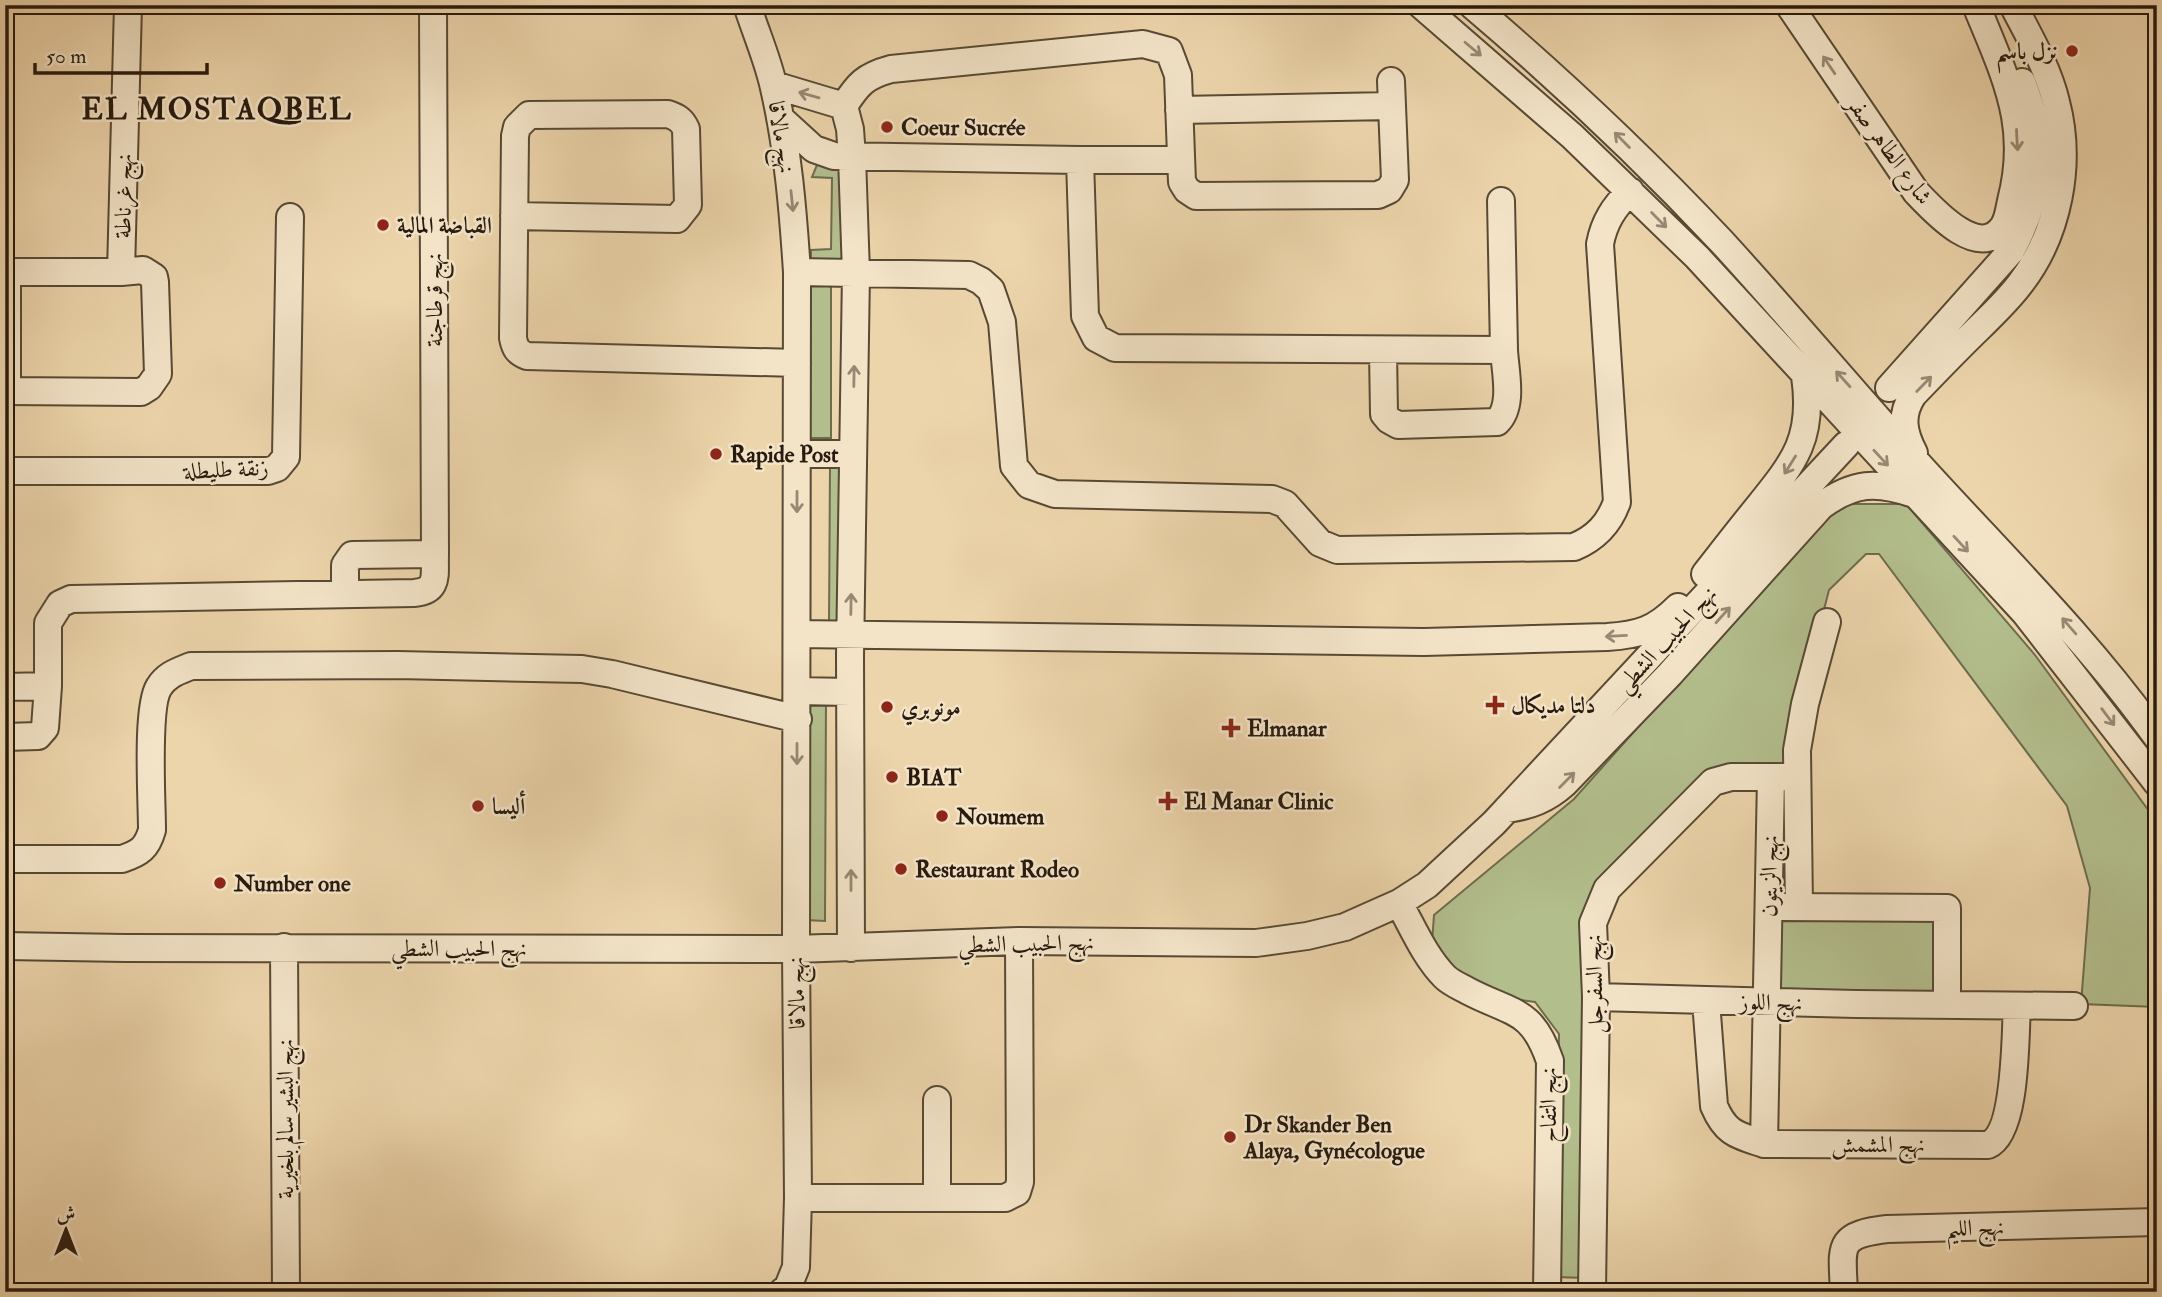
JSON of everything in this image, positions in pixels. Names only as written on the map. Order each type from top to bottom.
[{"type":"street","name":"نهج غرناطة","points":[[6,272],[121,272],[128,5]]},
{"type":"street","name":"نهج قرطاجنة","points":[[5,737],[29,738],[41,734],[45,729],[48,623],[60,604],[71,599],[426,592],[433,582],[433,5]]},
{"type":"street","name":"نهج مالاقا","points":[[747,5],[774,85],[792,198],[797,272],[796,949],[799,1198],[796,1267],[788,1287],[782,1292]]},
{"type":"street","points":[[1421,5],[1513,83],[1697,257],[2052,646],[2157,783]]},
{"type":"street","points":[[1472,5],[1557,80],[1722,243],[1921,467],[2072,629],[2130,699],[2157,737]]},
{"type":"street","name":"شارع الطاهر صفر","points":[[1789,5],[1916,192],[1941,218],[1956,229],[1980,238],[1996,234],[2006,221],[2015,183],[2018,146],[2010,93],[1976,5]]},
{"type":"street","points":[[1991,5],[2031,105],[2039,162]]},
{"type":"street","points":[[1921,467],[1906,437],[1904,415],[1907,404],[2022,282],[2041,249],[2057,207],[2063,154],[2056,102],[2048,77],[2010,5]]},
{"type":"street","points":[[1889,388],[2011,251],[2031,209],[2044,135],[2043,108],[2010,5]]},
{"type":"street","points":[[851,948],[850,635],[856,273],[850,129],[844,106],[861,82],[872,74],[891,69],[1143,44],[1169,51],[1178,75],[1180,160],[1182,182],[1187,190],[1196,196],[1378,195],[1389,190],[1395,180],[1391,93],[1179,110]]},
{"type":"street","points":[[774,85],[844,106]]},
{"type":"street","points":[[514,216],[677,219],[688,205],[686,129],[683,122],[668,114],[528,115],[517,127],[515,136],[514,216],[513,338],[519,353],[527,356],[797,363]]},
{"type":"street","points":[[780,118],[814,149],[834,156],[1180,160]]},
{"type":"street","points":[[1080,160],[1085,316],[1096,338],[1115,348],[1504,350]]},
{"type":"street","points":[[797,272],[969,275],[991,290],[1002,322],[1014,466],[1029,485],[1055,494],[1272,499],[1285,504],[1320,542],[1337,550],[1574,547],[1589,541],[1610,520],[1617,502],[1600,244],[1612,211],[1630,191]]},
{"type":"street","points":[[1383,351],[1384,414],[1389,421],[1398,425],[1497,422],[1503,417],[1507,401],[1501,201]]},
{"type":"street","name":"زنقة طليطلة","points":[[5,471],[268,471],[283,463],[286,457],[289,217]]},
{"type":"street","points":[[6,272],[6,391],[141,392],[149,387],[158,374],[155,282],[154,277],[143,270],[121,272]]},
{"type":"street","points":[[797,634],[1424,642],[1633,635],[1657,625],[1677,608],[1791,465],[1805,431],[1808,394],[1805,376]]},
{"type":"street","name":"نهج الحبيب الشطي","points":[[5,946],[796,949],[1019,942],[1256,943],[1307,936],[1345,926],[1399,903],[1427,885],[1507,809],[1846,445]]},
{"type":"street","points":[[797,454],[853,454]]},
{"type":"street","points":[[1507,809],[1544,799],[1564,784],[1670,674],[1821,506],[1839,492],[1863,485],[1896,488],[1914,494]]},
{"type":"street","points":[[345,594],[345,565],[352,555],[435,554]]},
{"type":"street","name":"نهج الزيتون","points":[[1766,1001],[1769,907],[1784,777],[1797,750],[1805,704],[1828,622]]},
{"type":"street","points":[[5,859],[122,859],[148,846],[152,830],[152,710],[158,688],[164,681],[170,675],[191,666],[582,669],[797,719]]},
{"type":"street","points":[[5,687],[48,687]]},
{"type":"street","points":[[797,691],[850,692]]},
{"type":"street","name":"نهج السفرجل","points":[[1592,1289],[1595,997],[1593,923],[1608,889],[1713,782],[1731,777],[1784,777]]},
{"type":"street","name":"نهج الزيتون","points":[[1784,777],[1799,907]]},
{"type":"street","name":"نهج التفاح","points":[[1399,903],[1423,947],[1446,979],[1520,1014],[1531,1023],[1543,1040],[1550,1061],[1547,1288]]},
{"type":"street","points":[[1769,907],[1947,908],[1947,1004]]},
{"type":"street","points":[[799,1198],[1005,1198],[1014,1195],[1019,1189],[1019,942]]},
{"type":"street","name":"نهج البشير سالم بلخيرية","points":[[284,947],[288,1288]]},
{"type":"street","name":"نهج اللوز","points":[[1595,997],[2074,1006]]},
{"type":"street","points":[[1706,1001],[1714,1105],[1720,1121],[1732,1134],[1764,1144],[1766,1001]]},
{"type":"street","name":"نهج المشمش","points":[[1764,1144],[1993,1143],[1999,1137],[2008,1106],[2017,1006]]},
{"type":"street","points":[[937,1100],[937,1198]]},
{"type":"street","name":"نهج الليم","points":[[1844,1292],[1842,1252],[1850,1240],[1862,1232],[1887,1229],[2157,1222]]},
{"type":"street","points":[[1547,1288],[1592,1289]]},
{"type":"green space","points":[[819,160],[840,160],[843,263],[811,262],[811,250],[831,249],[832,178],[812,177]]},
{"type":"green space","points":[[811,280],[831,281],[831,438],[810,438]]},
{"type":"green space","points":[[830,465],[842,465],[841,625],[829,625]]},
{"type":"green space","points":[[1837,504],[1906,504],[2035,655],[2157,822],[2157,1007],[2081,1004],[2090,888],[2067,806],[1879,554],[1866,554],[1829,590],[1783,770],[1712,772],[1589,899],[1586,1278],[1554,1277],[1559,1034],[1535,1002],[1493,996],[1450,972],[1432,943],[1434,915],[1574,799]]},
{"type":"green space","points":[[808,700],[826,700],[825,921],[805,920]]},
{"type":"green space","points":[[1779,919],[1934,921],[1933,992],[1778,990]]},
{"type":"place","name":"نزل باسم","points":[[2072,51]]},
{"type":"place","name":"Coeur Sucrée","points":[[887,127]]},
{"type":"place","name":"القباضة المالية","points":[[383,225]]},
{"type":"place","name":"Rapide Post","points":[[716,454]]},
{"type":"place","name":"دلتا مديكال","points":[[1495,705]]},
{"type":"place","name":"مونوبري","points":[[887,707]]},
{"type":"place","name":"Elmanar","points":[[1231,728]]},
{"type":"place","name":"BIAT","points":[[892,777]]},
{"type":"place","name":"El Manar Clinic","points":[[1168,801]]},
{"type":"place","name":"أليسا","points":[[478,806]]},
{"type":"place","name":"Noumem","points":[[942,816]]},
{"type":"place","name":"Restaurant Rodeo","points":[[901,869]]},
{"type":"place","name":"Number one","points":[[220,883]]},
{"type":"place","name":"Dr Skander Ben Alaya, Gynécologue","points":[[1230,1137]]},
{"type":"district","name":"EL MOSTAQBEL","points":[[217,109]]}]
